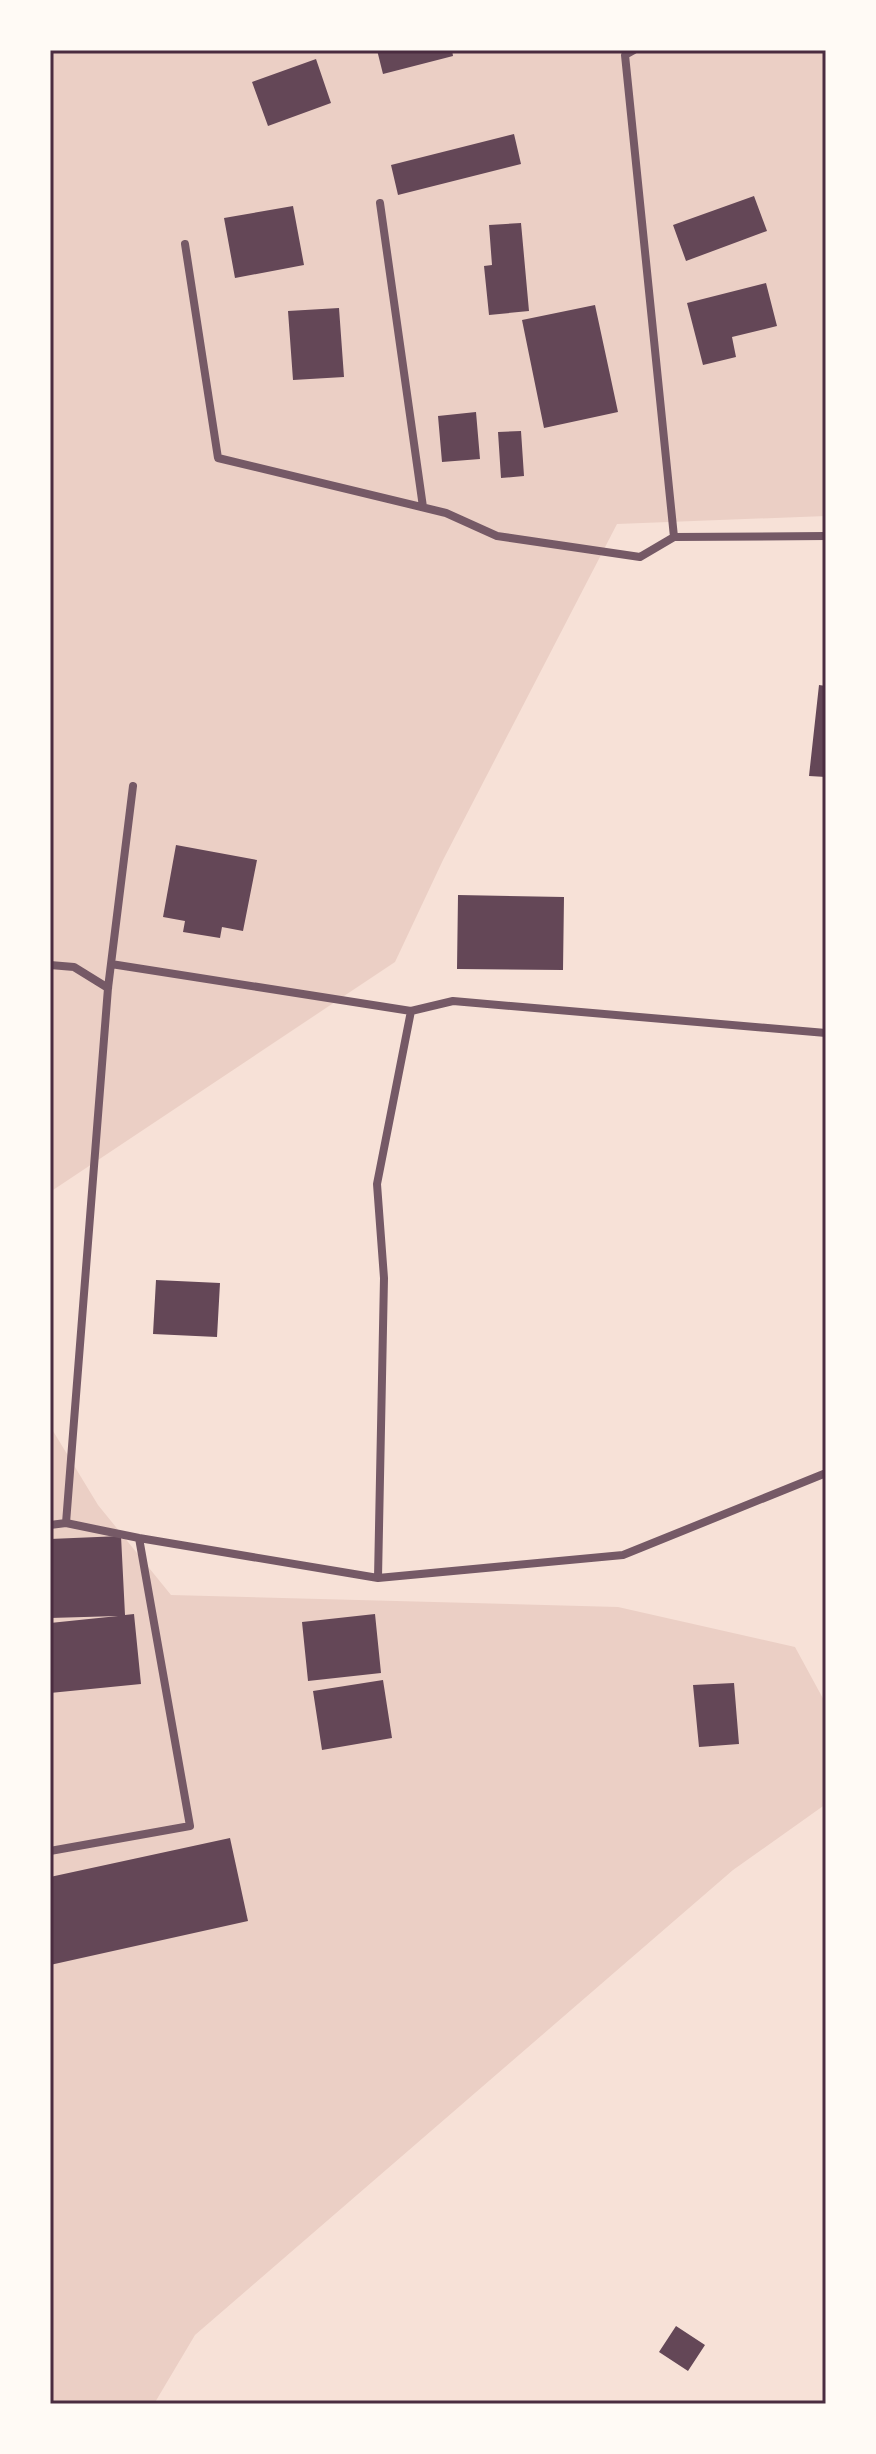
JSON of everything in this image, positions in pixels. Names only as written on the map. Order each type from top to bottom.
[{"type":"street","points":[[634,50],[625,55],[674,537]]},
{"type":"street","points":[[380,203],[423,507]]},
{"type":"street","points":[[185,244],[218,458],[446,513],[497,536],[640,557],[674,537],[826,536]]},
{"type":"street","points":[[66,1523],[108,988],[133,786]]},
{"type":"street","points":[[111,964],[411,1011],[453,1001],[826,1033]]},
{"type":"street","points":[[50,965],[74,967],[108,988]]},
{"type":"street","points":[[378,1578],[384,1278],[377,1184],[411,1011]]},
{"type":"street","points":[[50,1525],[66,1523],[378,1578],[623,1555],[826,1473]]},
{"type":"street","points":[[50,1851],[190,1826],[139,1538]]},
{"type":"shaded area","points":[[50,50],[826,50],[826,516],[617,524],[443,860],[395,962],[50,1192]]},
{"type":"shaded area","points":[[50,1426],[98,1505],[171,1595],[618,1607],[795,1647],[826,1704],[826,1804],[733,1870],[195,2335],[154,2404],[50,2404]]},
{"type":"building","points":[[377,50],[452,50],[453,56],[383,74]]},
{"type":"building","points":[[316,59],[331,103],[268,126],[252,82]]},
{"type":"building","points":[[514,134],[521,164],[398,195],[391,165]]},
{"type":"building","points":[[754,196],[767,231],[686,261],[673,225]]},
{"type":"building","points":[[293,206],[304,265],[235,278],[224,218]]},
{"type":"building","points":[[521,223],[529,311],[489,315],[484,266],[492,265],[489,225]]},
{"type":"building","points":[[766,283],[777,326],[732,337],[736,357],[703,365],[687,303]]},
{"type":"building","points":[[595,305],[618,412],[544,428],[522,320]]},
{"type":"building","points":[[339,308],[344,377],[293,380],[288,311]]},
{"type":"building","points":[[476,412],[480,459],[442,462],[438,416]]},
{"type":"building","points":[[521,431],[524,476],[501,478],[498,432]]},
{"type":"building","points":[[819,685],[826,686],[826,777],[809,776]]},
{"type":"building","points":[[176,845],[257,860],[243,931],[222,927],[220,938],[183,932],[185,921],[163,917]]},
{"type":"building","points":[[458,895],[564,897],[563,970],[457,969]]},
{"type":"building","points":[[156,1280],[220,1283],[217,1337],[153,1334]]},
{"type":"building","points":[[121,1536],[125,1615],[134,1614],[141,1684],[50,1693],[50,1623],[118,1616],[50,1618],[50,1539]]},
{"type":"building","points":[[375,1614],[381,1673],[308,1681],[302,1622]]},
{"type":"building","points":[[383,1680],[392,1738],[322,1750],[313,1691]]},
{"type":"building","points":[[734,1683],[739,1744],[699,1747],[693,1685]]},
{"type":"building","points":[[230,1838],[248,1921],[50,1965],[50,1877]]},
{"type":"building","points":[[676,2326],[705,2345],[688,2371],[659,2352]]}]
